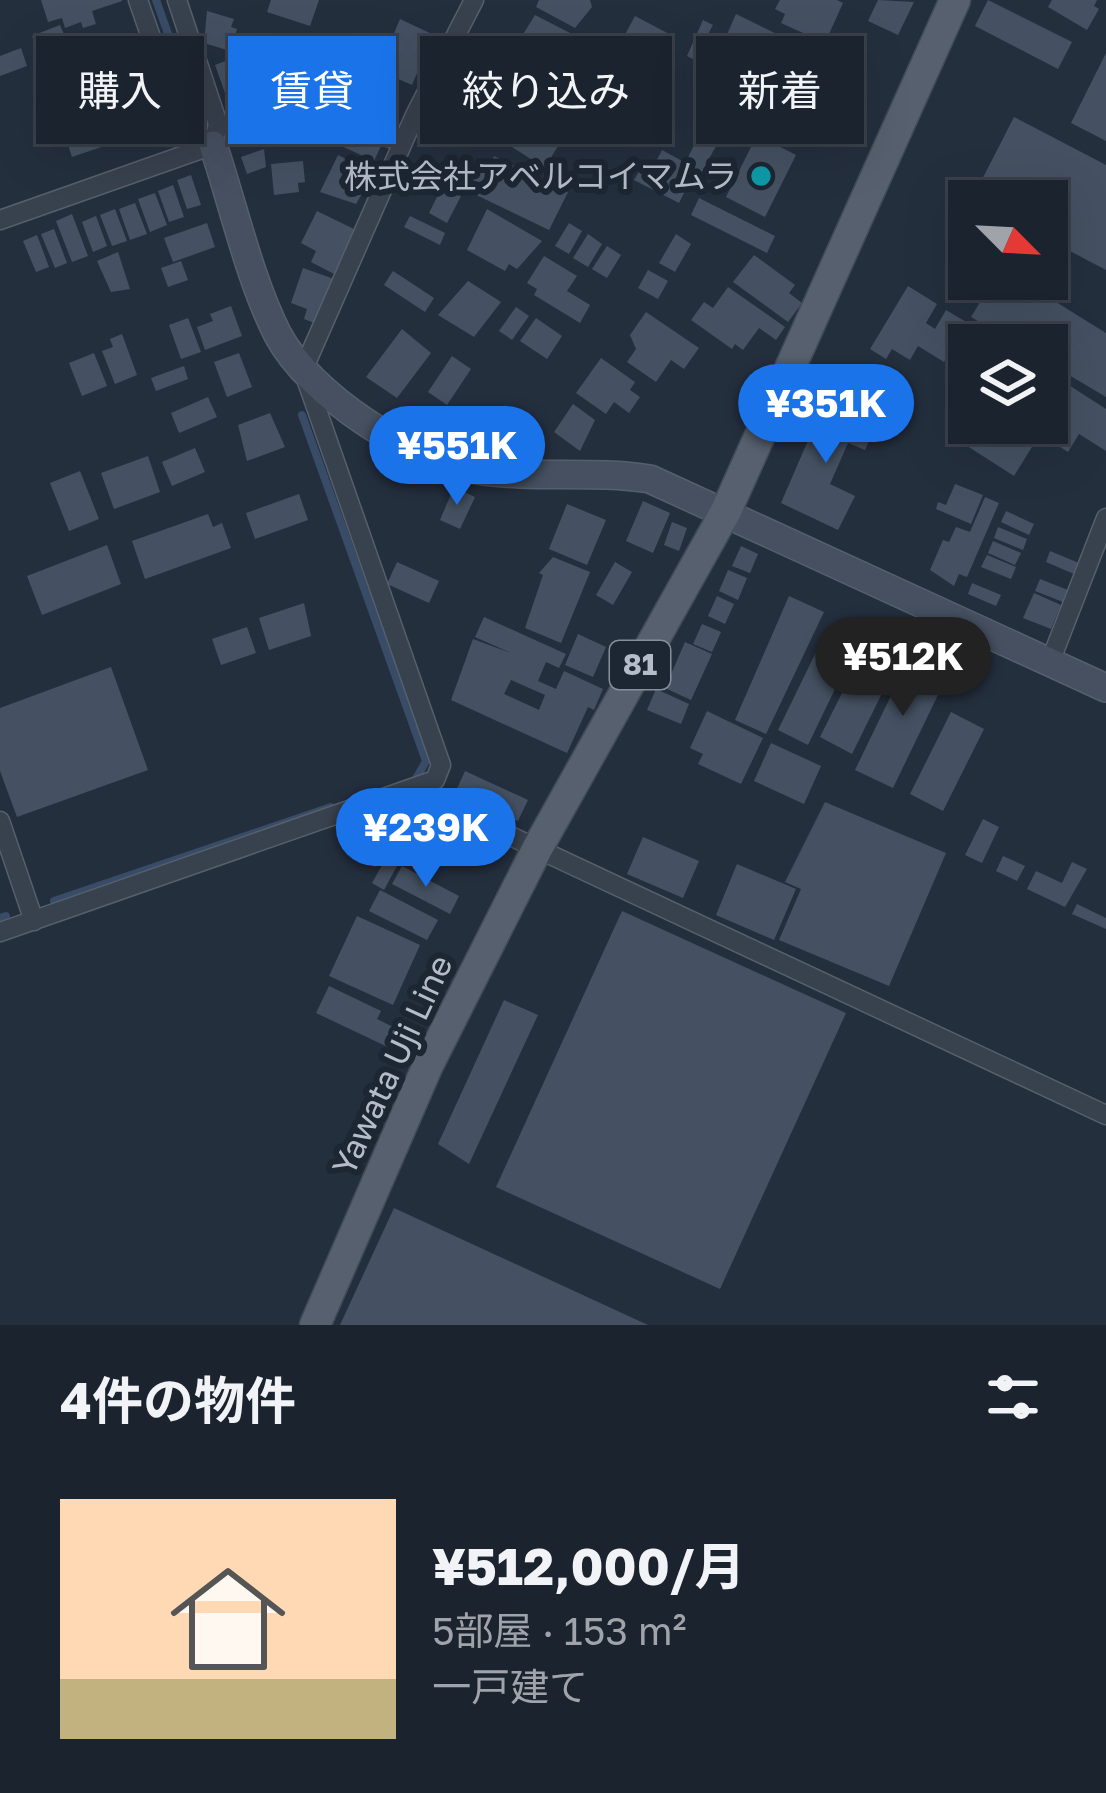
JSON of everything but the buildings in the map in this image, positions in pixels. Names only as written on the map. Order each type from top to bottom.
[{"type":"main road","name":"Yawata Uji Line","points":[[315,1325],[428,1065],[537,848],[726,511],[955,0]]},
{"type":"street","points":[[138,0],[278,335],[304,370],[370,425],[427,460],[479,471],[600,471],[650,479],[1106,688]]},
{"type":"street","points":[[0,220],[202,148],[218,124],[177,0]]},
{"type":"street","points":[[0,932],[435,780],[441,765],[304,370],[415,116],[474,0]]},
{"type":"street","points":[[1050,662],[1106,518]]},
{"type":"street","points":[[412,790],[1106,1114]]},
{"type":"street","points":[[0,821],[34,921]]},
{"type":"waterway","points":[[156,0],[169,36]]},
{"type":"waterway","points":[[302,415],[426,761],[416,779]]},
{"type":"waterway","points":[[54,901],[331,807]]},
{"type":"waterway","points":[[0,918],[6,916]]},
{"type":"place","name":"株式会社アベルコイマムラ","points":[[761,176]]}]
